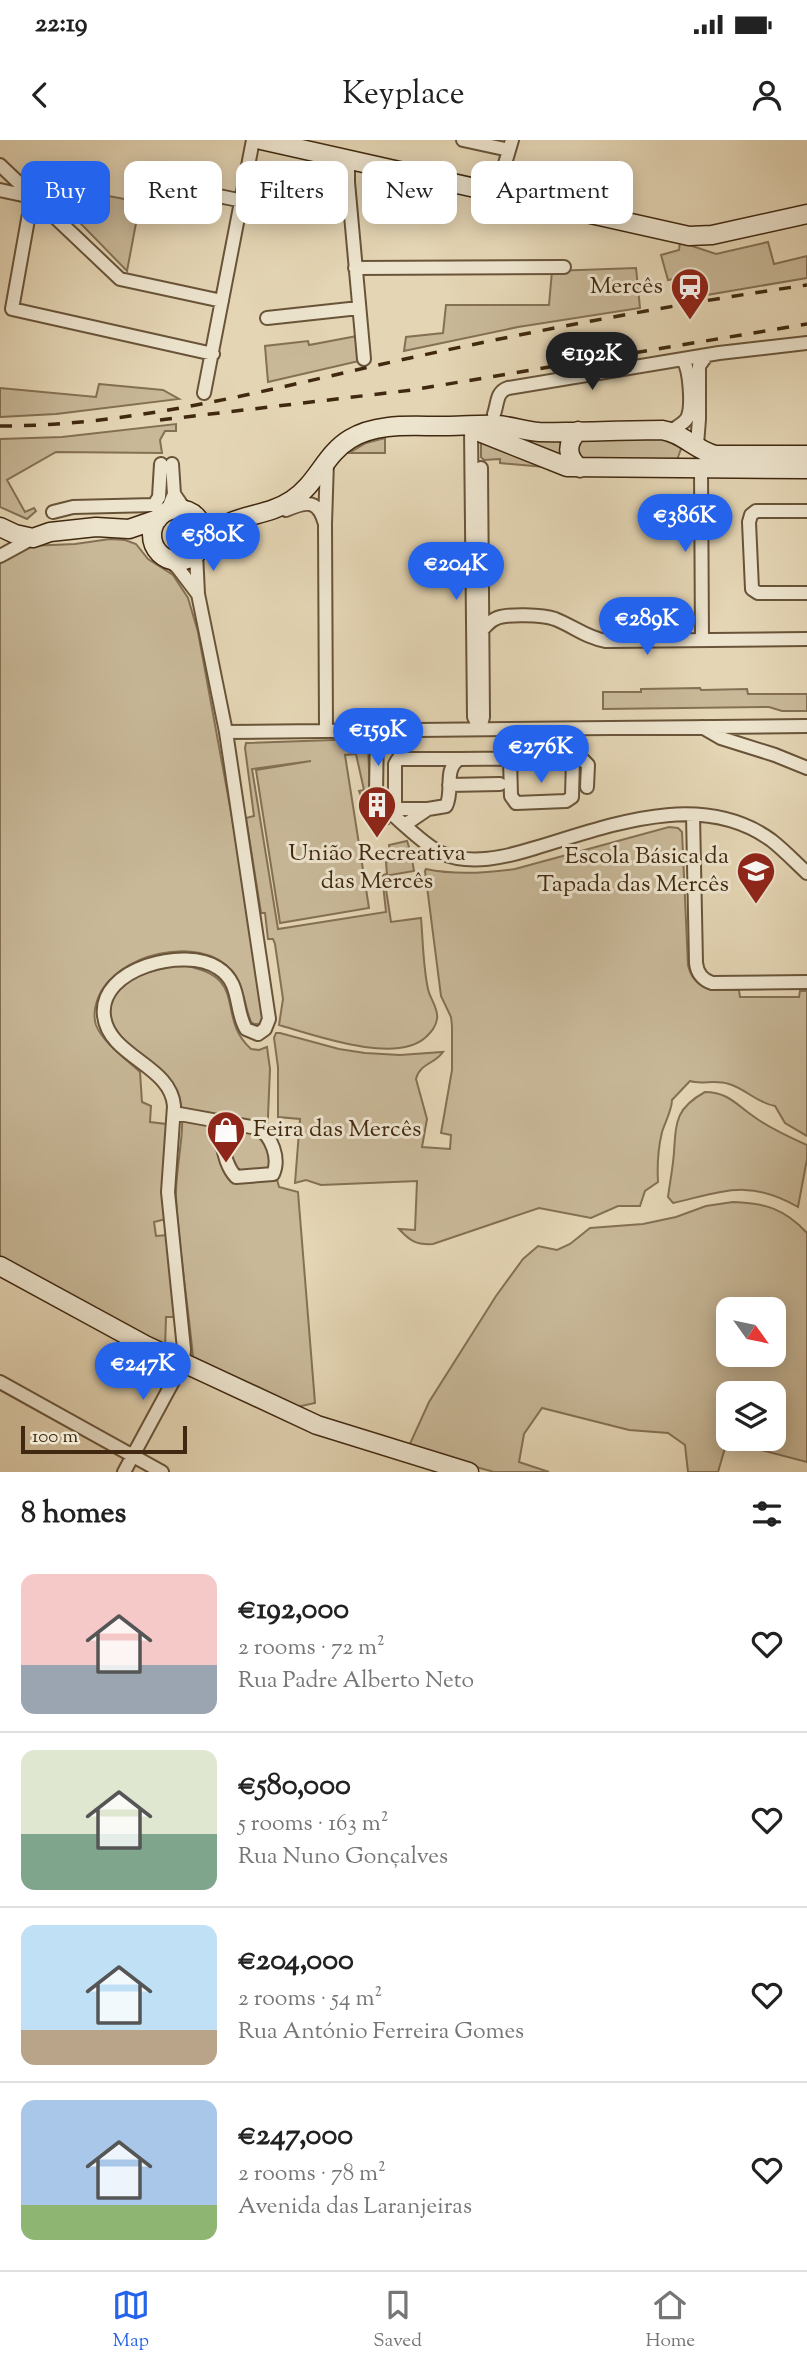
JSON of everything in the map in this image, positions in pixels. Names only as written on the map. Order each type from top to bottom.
[{"type":"street","points":[[250,161],[253,140]]},
{"type":"street","points":[[261,140],[471,188]]},
{"type":"street","points":[[463,140],[511,145]]},
{"type":"street","points":[[348,159],[364,359]]},
{"type":"street","points":[[0,165],[21,186]]},
{"type":"street","points":[[0,190],[21,195]]},
{"type":"street","points":[[633,224],[689,236],[712,235],[807,214]]},
{"type":"street","points":[[27,224],[12,309],[212,354]]},
{"type":"street","points":[[61,224],[120,279],[222,301]]},
{"type":"street","points":[[204,393],[238,224]]},
{"type":"street","points":[[355,268],[564,267]]},
{"type":"street","points":[[267,318],[359,308]]},
{"type":"street","points":[[494,414],[499,395],[508,388],[707,355],[807,343]]},
{"type":"street","points":[[684,438],[699,419],[699,366],[707,355]]},
{"type":"street","points":[[676,469],[685,456],[687,444],[684,438],[684,422],[688,416],[688,372],[683,360]]},
{"type":"street","points":[[0,556],[41,535],[96,527],[129,529],[170,510],[218,520],[233,519],[285,505],[312,482],[327,460],[349,439],[374,430],[398,427],[496,425],[538,432],[578,431],[684,438],[706,453],[715,455],[807,456]]},
{"type":"street","points":[[452,426],[471,429],[567,467],[807,469]]},
{"type":"street","points":[[471,429],[483,717],[480,729]]},
{"type":"street","points":[[578,431],[571,440],[569,452],[574,463],[580,468]]},
{"type":"street","points":[[326,730],[327,460]]},
{"type":"street","points":[[53,512],[73,508],[154,505],[159,497],[166,464],[174,494],[203,527],[199,548],[198,594],[226,732],[269,1019],[258,1034],[246,1029],[237,993],[229,977],[209,963],[189,958],[165,961],[130,973],[113,987],[104,1006],[108,1029],[125,1049],[164,1082],[174,1100],[168,1192],[184,1349],[183,1363],[124,1472]]},
{"type":"street","points":[[478,630],[481,468]]},
{"type":"street","points":[[701,469],[702,639]]},
{"type":"street","points":[[174,494],[153,531],[162,553],[184,561],[220,527],[233,519]]},
{"type":"street","points":[[261,512],[273,513],[307,503],[317,507],[325,524]]},
{"type":"street","points":[[807,511],[756,511],[749,522],[752,589],[758,593],[807,593]]},
{"type":"street","points":[[2,527],[41,535]]},
{"type":"street","points":[[129,529],[178,568],[198,594]]},
{"type":"street","points":[[478,630],[500,617],[535,616],[552,618],[586,635],[606,641],[807,639]]},
{"type":"street","points":[[734,742],[741,726]]},
{"type":"street","points":[[226,732],[807,726]]},
{"type":"street","points":[[701,727],[713,735],[807,768]]},
{"type":"street","points":[[377,730],[377,796],[382,804],[439,852],[458,858],[509,856],[645,817],[693,815],[750,828],[771,840],[807,873]]},
{"type":"street","points":[[510,758],[510,796],[516,803],[566,802],[572,797],[573,758]]},
{"type":"street","points":[[458,759],[450,769],[449,800],[446,806],[399,809],[395,805],[395,764],[398,759],[581,758],[587,762],[587,787]]},
{"type":"street","points":[[449,785],[500,784]]},
{"type":"street","points":[[406,824],[428,809]]},
{"type":"street","points":[[693,815],[696,963],[699,972],[704,979],[712,983],[807,982]]},
{"type":"street","points":[[174,1113],[257,1128],[264,1131],[271,1142],[276,1167],[273,1174],[236,1178],[226,1162],[215,1121]]},
{"type":"street","points":[[0,1266],[183,1363],[325,1428],[469,1472]]},
{"type":"street","points":[[0,1382],[162,1472]]},
{"type":"shaded area","points":[[110,196],[124,199],[124,224],[136,224],[127,271],[81,224],[110,224]]},
{"type":"shaded area","points":[[680,242],[716,254],[768,242],[774,264],[807,256],[807,278],[695,297],[691,276],[668,280],[661,255],[679,250]]},
{"type":"shaded area","points":[[636,268],[640,308],[518,327],[404,351],[406,337],[443,333],[446,305],[549,305],[552,271]]},
{"type":"shaded area","points":[[357,336],[359,361],[268,382],[265,346],[308,341],[309,345]]},
{"type":"shaded area","points":[[99,384],[163,390],[179,399],[56,414],[0,417],[0,388],[96,397]]},
{"type":"shaded area","points":[[176,424],[176,431],[165,431],[160,440],[162,453],[56,452],[7,480],[25,512],[34,508],[36,511],[27,519],[0,507],[0,439],[62,437]]},
{"type":"shaded area","points":[[494,430],[566,435],[566,463]]},
{"type":"shaded area","points":[[661,433],[682,446],[677,460],[579,461],[576,440]]},
{"type":"shaded area","points":[[385,438],[385,453],[349,453],[366,443]]},
{"type":"shaded area","points":[[481,441],[556,468],[500,463],[500,459],[484,460],[481,457]]},
{"type":"shaded area","points":[[110,539],[136,544],[148,559],[173,575],[188,598],[198,632],[262,999],[263,1018],[260,1024],[254,1024],[251,1022],[239,982],[232,971],[218,959],[200,953],[180,951],[139,960],[122,970],[107,983],[96,1004],[95,1018],[99,1032],[140,1072],[142,1102],[151,1106],[150,1122],[166,1124],[166,1219],[154,1222],[156,1236],[168,1235],[175,1317],[166,1317],[165,1349],[0,1257],[0,561],[28,546]]},
{"type":"shaded area","points":[[747,689],[748,694],[807,694],[807,711],[782,711],[769,707],[603,709],[603,692]]},
{"type":"shaded area","points":[[362,739],[368,743],[370,797],[373,806],[390,821],[389,824],[381,825],[381,829],[375,830],[359,791],[364,790],[356,754],[345,755],[369,908],[280,923],[256,770],[311,761],[252,769],[278,929],[386,912],[382,875],[387,874],[386,862],[395,860],[394,851],[390,852],[389,845],[407,841],[414,871],[384,876],[391,922],[421,918],[426,980],[437,1015],[434,1027],[426,1037],[413,1045],[395,1048],[376,1048],[333,1041],[279,1025],[283,999],[275,944],[273,939],[268,939],[265,913],[261,913],[246,818],[254,816],[246,743]]},
{"type":"shaded area","points":[[669,827],[678,828],[682,832],[688,965],[695,980],[708,988],[739,990],[740,997],[799,997],[800,991],[807,991],[807,1136],[785,1123],[775,1106],[735,1086],[719,1082],[690,1081],[672,1100],[662,1132],[658,1182],[645,1191],[640,1206],[618,1206],[591,1218],[539,1208],[433,1244],[414,1241],[399,1229],[415,1230],[417,1181],[321,1185],[306,1180],[295,1183],[300,1119],[278,1117],[278,1067],[274,1038],[276,1033],[365,1053],[400,1055],[443,1052],[421,1070],[416,1079],[427,1119],[422,1147],[450,1149],[451,1135],[441,1133],[452,1070],[452,1026],[451,1017],[441,996],[426,869],[471,873],[515,869]]},
{"type":"shaded area","name":"Feira das Mercês","points":[[180,965],[202,970],[216,978],[229,998],[234,1023],[240,1036],[251,1049],[267,1047],[270,1069],[267,1140],[279,1187],[298,1192],[315,1403],[297,1407],[193,1357],[176,1197],[182,1133],[179,1096],[173,1084],[119,1034],[112,1023],[110,1011],[117,990],[126,983],[159,969]]},
{"type":"shaded area","points":[[705,1092],[725,1096],[766,1124],[807,1145],[798,1207],[781,1198],[751,1190],[722,1192],[673,1203],[668,1197],[679,1116],[688,1104]]},
{"type":"shaded area","points":[[733,1202],[755,1204],[774,1209],[791,1218],[807,1233],[807,1462],[765,1451],[786,1451],[786,1381],[716,1381],[716,1451],[724,1451],[718,1472],[688,1472],[685,1445],[668,1433],[629,1430],[542,1408],[524,1434],[519,1462],[549,1472],[494,1472],[408,1448],[429,1402],[496,1296],[523,1259],[538,1246],[557,1250],[570,1244],[590,1228],[643,1224],[676,1217],[706,1206]]},
{"type":"railway","points":[[0,426],[100,420],[150,413],[549,329],[807,285]]},
{"type":"railway","points":[[160,420],[412,390],[807,324]]},
{"type":"place","name":"Mercês","points":[[690,321]]},
{"type":"place","name":"União Recreativa das Mercês","points":[[377,839]]},
{"type":"place","name":"Escola Básica da Tapada das Mercês","points":[[756,905]]},
{"type":"place","name":"Feira das Mercês","points":[[226,1164]]}]
